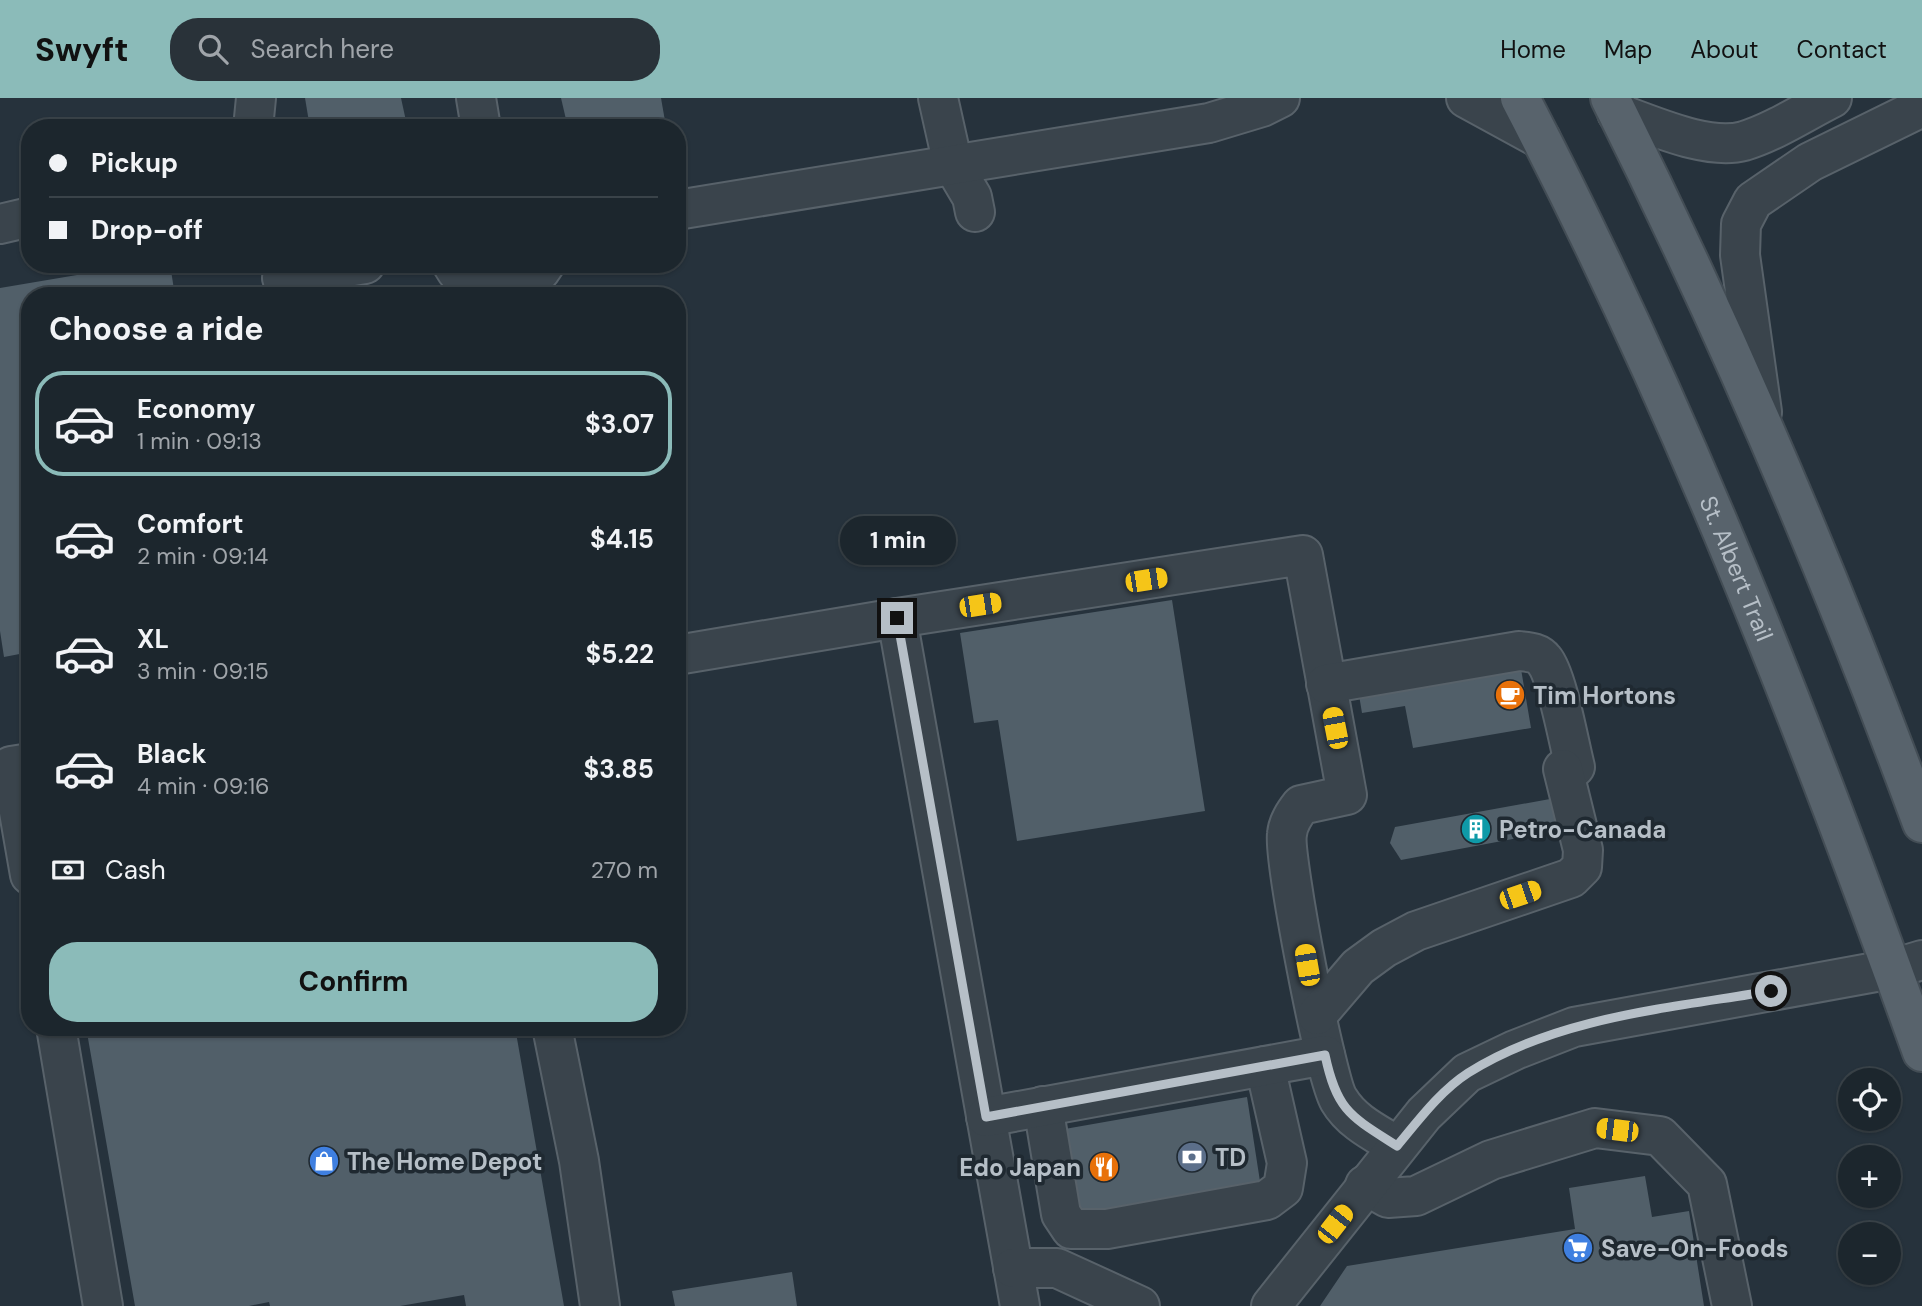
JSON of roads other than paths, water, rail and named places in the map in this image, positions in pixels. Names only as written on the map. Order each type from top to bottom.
[{"type":"main road","name":"St. Albert Trail","points":[[1520,98],[1653,369],[1738,564],[1839,824],[1907,964],[1922,1052]]},
{"type":"main road","points":[[1614,105],[1764,424],[1857,647],[1922,824]]},
{"type":"lane","points":[[254,119],[256,98]]},
{"type":"lane","points":[[476,98],[480,119]]},
{"type":"lane","points":[[938,98],[953,165],[972,197],[975,212]]},
{"type":"lane","points":[[686,209],[1209,123],[1262,107],[1280,98]]},
{"type":"lane","points":[[1466,98],[1541,139]]},
{"type":"lane","points":[[1614,105],[1684,137],[1730,143],[1759,135],[1832,98]]},
{"type":"lane","points":[[1764,424],[1740,255],[1741,224],[1753,201],[1765,191],[1810,162],[1922,107]]},
{"type":"lane","points":[[0,224],[21,219]]},
{"type":"lane","points":[[281,279],[315,273]]},
{"type":"lane","points":[[457,273],[471,287]]},
{"type":"lane","points":[[525,287],[539,273]]},
{"type":"lane","points":[[686,653],[1303,555],[1348,795],[1301,805],[1292,817],[1286,835],[1317,1015],[1338,1099],[1353,1118],[1397,1146]]},
{"type":"lane","points":[[897,618],[1020,1306]]},
{"type":"lane","points":[[1317,1015],[1358,967],[1384,948],[1416,931],[1572,878],[1582,867],[1583,850],[1553,681],[1546,662],[1539,654],[1519,651],[1326,684]]},
{"type":"lane","points":[[21,764],[11,766],[21,823]]},
{"type":"lane","points":[[1284,1299],[1365,1185],[1432,1105],[1467,1073],[1515,1050],[1574,1027],[1907,964]]},
{"type":"lane","points":[[58,1036],[103,1306]]},
{"type":"lane","points":[[554,1036],[579,1161],[600,1306]]},
{"type":"lane","points":[[986,1117],[1325,1055]]},
{"type":"lane","points":[[1043,1106],[1061,1214],[1071,1229],[1107,1229],[1267,1200],[1283,1188],[1287,1163],[1265,1066]]},
{"type":"lane","points":[[1365,1185],[1388,1198],[1416,1196],[1491,1160],[1595,1128],[1660,1136],[1707,1184],[1732,1306]]},
{"type":"lane","points":[[1013,1268],[1056,1268],[1095,1298],[1140,1306]]},
{"type":"place","name":"Tim Hortons","points":[[1510,695]]},
{"type":"place","name":"Petro-Canada","points":[[1476,829]]},
{"type":"place","name":"TD","points":[[1192,1157]]},
{"type":"place","name":"The Home Depot","points":[[324,1161]]},
{"type":"place","name":"Edo Japan","points":[[1104,1167]]},
{"type":"place","name":"Save-On-Foods","points":[[1578,1248]]}]
